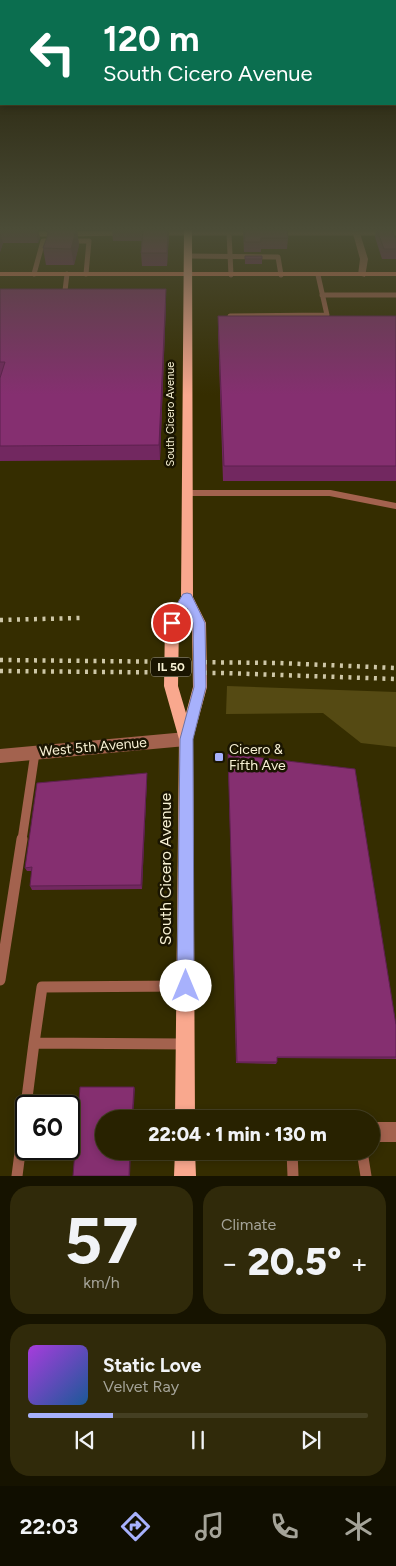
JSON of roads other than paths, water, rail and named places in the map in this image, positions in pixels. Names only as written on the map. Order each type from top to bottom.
[{"type":"main road","name":"South Cicero Avenue","points":[[185,1110],[186,739],[200,687],[199,623],[187,597],[188,285]]},
{"type":"main road","name":"South Cicero Avenue","points":[[186,739],[171,686],[172,623],[187,597]]},
{"type":"main road","points":[[185,1160],[185,1176]]},
{"type":"street","name":"West 5th Avenue","points":[[0,756],[186,739]]},
{"type":"street","points":[[380,1132],[396,1132]]},
{"type":"lane","points":[[64,299],[66,285]]},
{"type":"lane","points":[[320,285],[327,315]]},
{"type":"lane","points":[[322,295],[396,295]]},
{"type":"lane","points":[[230,316],[335,316]]},
{"type":"lane","points":[[187,493],[330,493],[396,506]]},
{"type":"lane","points":[[0,977],[35,753]]},
{"type":"lane","points":[[17,1176],[42,987],[186,986]]},
{"type":"lane","points":[[34,1043],[186,1044]]},
{"type":"lane","points":[[292,1160],[293,1176]]},
{"type":"lane","points":[[363,1160],[366,1176]]},
{"type":"railway","points":[[0,620],[80,618]]},
{"type":"railway","points":[[0,660],[279,663],[396,668]]},
{"type":"railway","points":[[0,671],[223,673],[396,679]]},
{"type":"place","name":"Cicero & Fifth Ave","points":[[219,757]]}]
